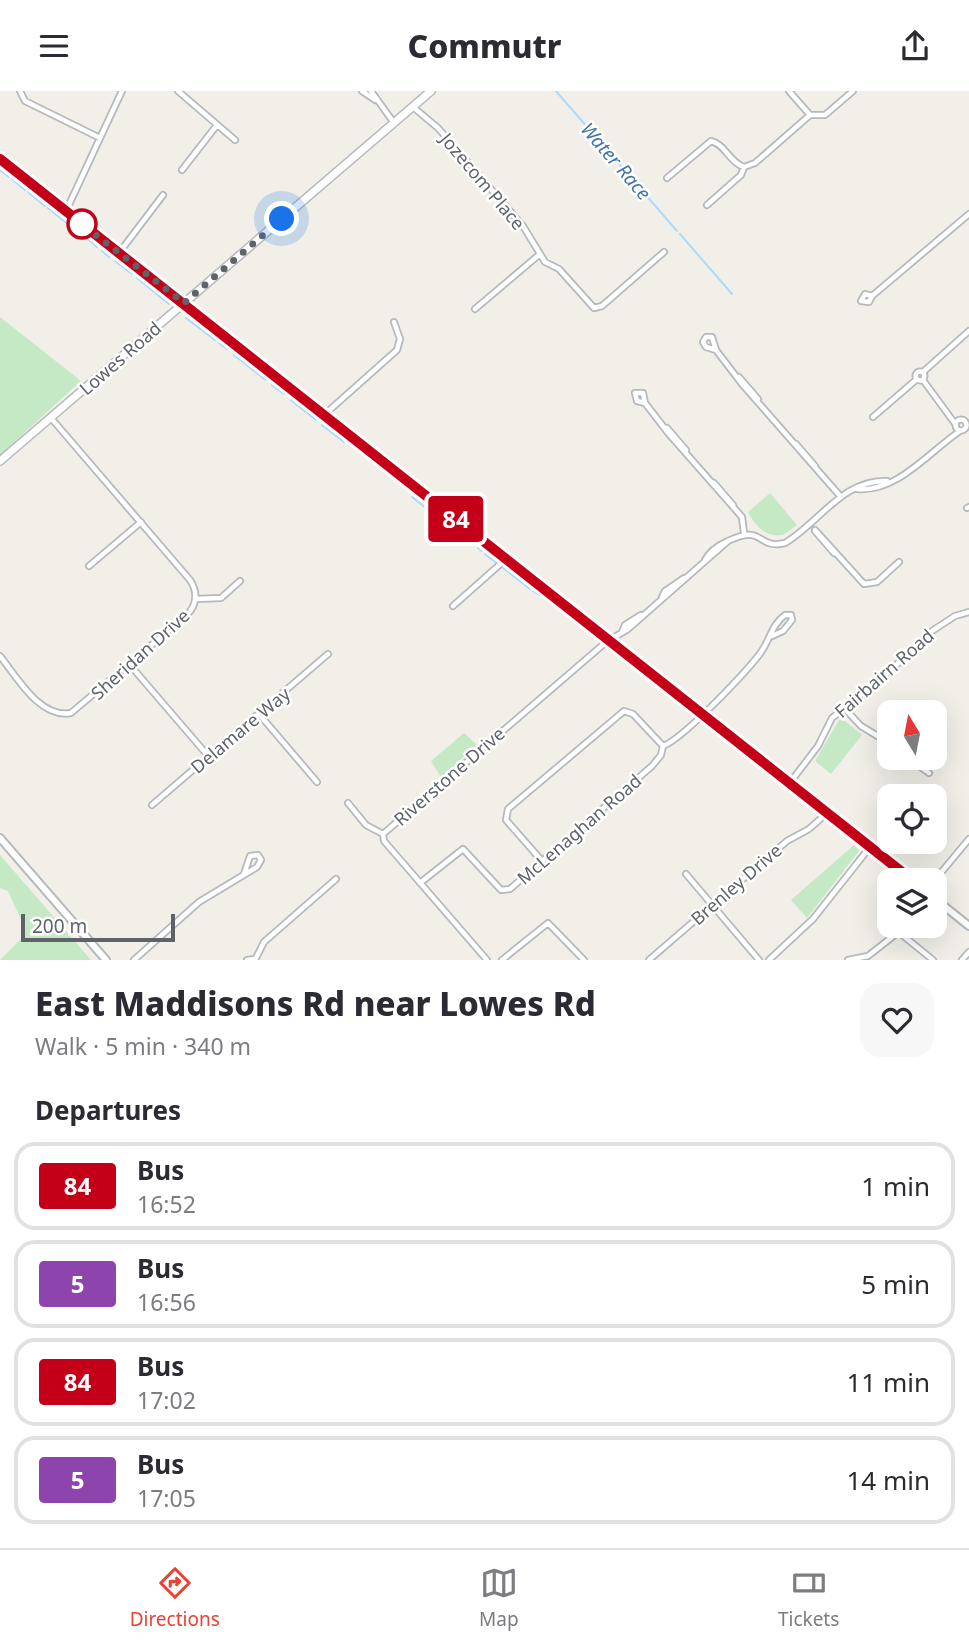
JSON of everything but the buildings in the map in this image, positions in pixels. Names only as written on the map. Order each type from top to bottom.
[{"type":"main road","name":"Lowes Road","points":[[0,461],[431,91]]},
{"type":"street","points":[[20,91],[25,100],[100,138]]},
{"type":"street","points":[[66,211],[122,91]]},
{"type":"street","points":[[178,91],[235,140]]},
{"type":"street","points":[[362,91],[376,101]]},
{"type":"street","points":[[371,91],[394,124]]},
{"type":"street","points":[[789,91],[810,115]]},
{"type":"street","points":[[667,178],[710,141],[716,142],[737,165],[744,167],[755,163],[810,115],[825,115],[853,91]]},
{"type":"street","name":"Jozecom Place","points":[[413,107],[456,148],[523,226],[545,262],[559,269],[592,306],[597,308],[664,252]]},
{"type":"street","points":[[182,170],[217,125]]},
{"type":"street","points":[[0,159],[897,868]]},
{"type":"street","points":[[707,205],[741,176],[744,167]]},
{"type":"street","points":[[119,253],[163,195]]},
{"type":"street","points":[[872,296],[969,214]]},
{"type":"street","points":[[475,309],[540,254]]},
{"type":"street","points":[[324,415],[397,350],[401,342],[394,322]]},
{"type":"street","points":[[645,403],[683,443],[686,451],[727,502],[743,517],[744,533],[770,544],[781,544],[841,497],[856,489],[864,490],[910,472],[941,444],[968,425],[943,404],[917,373],[923,372],[969,331]]},
{"type":"street","points":[[716,350],[742,384],[796,443],[809,463],[816,467],[841,497]]},
{"type":"street","points":[[873,417],[920,379]]},
{"type":"street","points":[[943,404],[956,425],[969,436]]},
{"type":"street","points":[[941,444],[961,419],[969,415]]},
{"type":"street","name":"Sheridan Drive","points":[[0,656],[43,706],[61,715],[75,711],[187,615],[195,599],[190,580],[51,417]]},
{"type":"street","points":[[89,566],[141,522]]},
{"type":"street","points":[[809,523],[821,533],[859,581],[866,585],[877,582],[899,562]]},
{"type":"street","name":"Riverstone Drive","points":[[487,960],[384,841],[383,834],[609,641],[628,629],[681,584],[704,561],[728,541],[744,533]]},
{"type":"street","points":[[453,606],[506,559]]},
{"type":"street","points":[[195,599],[216,600],[240,581]]},
{"type":"street","name":"Fairbairn Road","points":[[789,783],[818,746],[827,724],[932,631],[955,616],[969,611]]},
{"type":"street","points":[[785,615],[791,615],[792,621],[786,628],[772,636],[776,623],[785,615]]},
{"type":"street","name":"McLenaghan Road","points":[[420,883],[461,849],[467,851],[505,891],[652,766],[662,755],[663,746],[702,714],[752,663],[772,636]]},
{"type":"street","name":"Delamare Way","points":[[152,805],[328,654]]},
{"type":"street","points":[[130,665],[209,757]]},
{"type":"street","points":[[844,708],[861,726],[877,736]]},
{"type":"street","points":[[542,861],[506,820],[508,809],[624,711],[632,713],[663,746]]},
{"type":"street","points":[[259,715],[317,782]]},
{"type":"street","points":[[925,770],[929,773]]},
{"type":"street","points":[[348,803],[366,825],[383,834]]},
{"type":"street","name":"Brenley Drive","points":[[649,960],[787,841],[809,829],[827,813]]},
{"type":"street","points":[[0,838],[106,960]]},
{"type":"street","points":[[945,868],[969,839]]},
{"type":"street","points":[[769,960],[813,919],[870,847]]},
{"type":"street","points":[[134,960],[194,906],[259,865],[258,855],[250,856],[244,874]]},
{"type":"street","points":[[685,874],[759,960]]},
{"type":"street","points":[[247,960],[255,959],[264,941],[337,879]]},
{"type":"street","points":[[947,908],[969,926]]},
{"type":"street","points":[[502,960],[548,923],[584,960]]},
{"type":"street","points":[[848,960],[869,956],[896,934],[933,960]]},
{"type":"street","points":[[962,960],[969,952]]},
{"type":"green space","points":[[0,317],[81,381],[0,455]]},
{"type":"green space","points":[[770,493],[797,525],[783,535],[766,532],[757,526],[748,512]]},
{"type":"green space","points":[[839,720],[845,721],[862,735],[831,774],[815,761]]},
{"type":"green space","points":[[464,733],[477,745],[441,777],[431,761]]},
{"type":"green space","points":[[854,845],[859,851],[807,918],[791,900]]},
{"type":"green space","points":[[0,855],[91,960],[0,960],[22,938],[24,926],[8,891],[0,888]]},
{"type":"waterway","name":"Water Race","points":[[556,91],[677,231]]},
{"type":"waterway","name":"Water Race","points":[[0,170],[9,177]]},
{"type":"waterway","name":"Water Race","points":[[12,179],[25,190]]},
{"type":"waterway","name":"Water Race","points":[[28,192],[45,206]]},
{"type":"waterway","name":"Water Race","points":[[48,208],[72,227]]},
{"type":"waterway","name":"Water Race","points":[[76,230],[86,238]]},
{"type":"waterway","name":"Water Race","points":[[680,234],[732,294]]},
{"type":"waterway","name":"Water Race","points":[[89,240],[97,247]]},
{"type":"waterway","name":"Water Race","points":[[102,251],[109,257]]},
{"type":"waterway","name":"Water Race","points":[[115,261],[132,274]]},
{"type":"waterway","name":"Water Race","points":[[137,278],[169,304]]},
{"type":"waterway","name":"Water Race","points":[[186,318],[215,340]]},
{"type":"waterway","name":"Water Race","points":[[219,343],[227,349]]},
{"type":"waterway","name":"Water Race","points":[[234,355],[266,380]]},
{"type":"waterway","name":"Water Race","points":[[272,385],[284,394]]},
{"type":"waterway","name":"Water Race","points":[[291,400],[316,420]]},
{"type":"waterway","name":"Water Race","points":[[322,425],[344,442]]},
{"type":"waterway","name":"Water Race","points":[[412,497],[441,520]]},
{"type":"waterway","name":"Water Race","points":[[445,522],[473,544]]},
{"type":"waterway","name":"Water Race","points":[[478,548],[482,551]]},
{"type":"waterway","name":"Water Race","points":[[485,554],[498,564]]},
{"type":"waterway","name":"Water Race","points":[[502,567],[530,589]]},
{"type":"waterway","name":"Water Race","points":[[533,591],[543,597]]},
{"type":"waterway","name":"Water Race","points":[[612,651],[621,658]]},
{"type":"waterway","name":"Water Race","points":[[627,663],[634,668]]},
{"type":"waterway","name":"Water Race","points":[[637,671],[644,676]]},
{"type":"waterway","name":"Water Race","points":[[648,679],[654,684]]},
{"type":"waterway","name":"Water Race","points":[[672,698],[679,704]]},
{"type":"waterway","name":"Water Race","points":[[683,707],[692,714]]},
{"type":"bus line","name":"84","points":[[0,159],[897,868]]},
{"type":"route","points":[[82,224],[79,222],[184,303],[282,219]]}]
